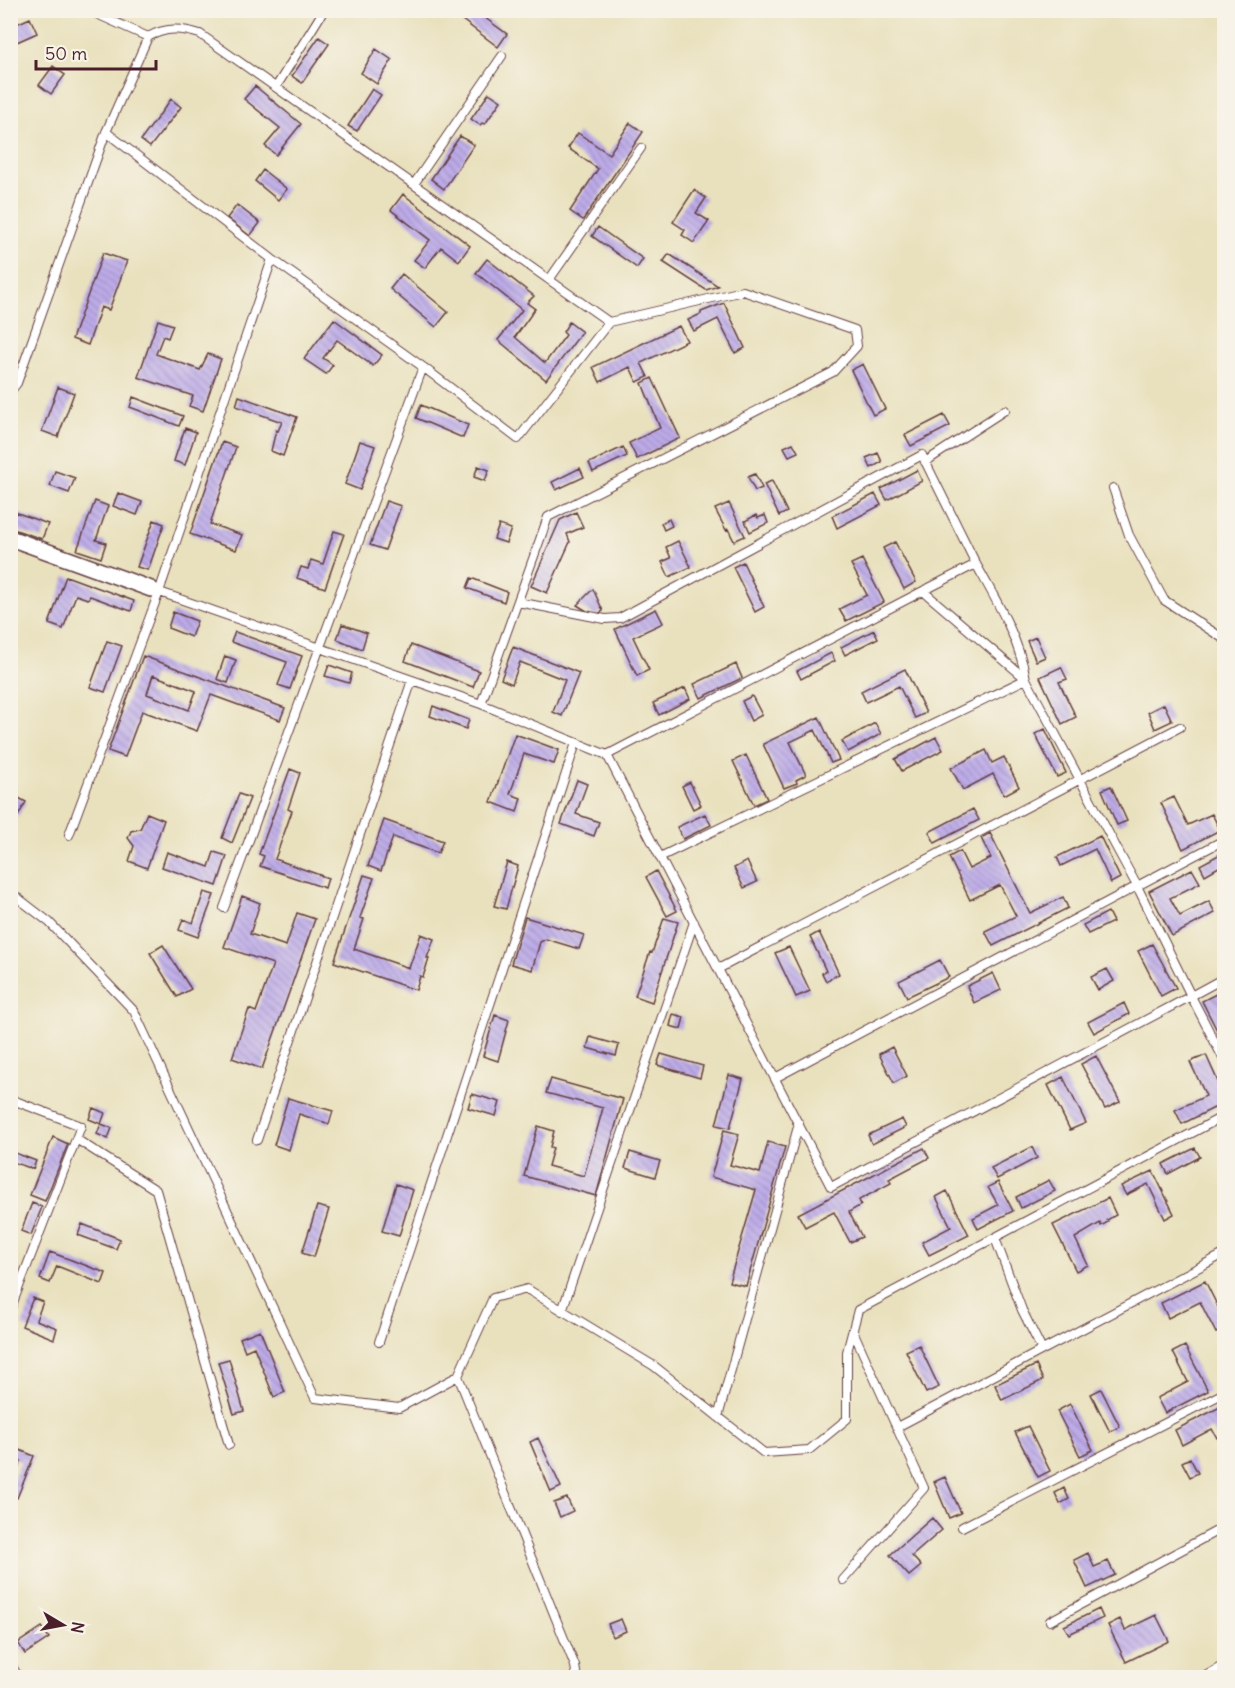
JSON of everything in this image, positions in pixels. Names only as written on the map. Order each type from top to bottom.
[{"type":"street","points":[[10,538],[155,591]]},
{"type":"lane","points":[[88,10],[148,37]]},
{"type":"lane","points":[[276,87],[324,10]]},
{"type":"lane","points":[[10,392],[17,383],[106,132],[148,37],[168,29],[184,29],[200,34],[609,322]]},
{"type":"lane","points":[[414,184],[502,56]]},
{"type":"lane","points":[[106,132],[272,259],[423,367],[518,439],[609,322],[743,291],[855,330],[857,346],[833,372],[548,517],[481,704]]},
{"type":"lane","points":[[549,280],[641,148]]},
{"type":"lane","points":[[69,835],[272,259]]},
{"type":"lane","points":[[224,908],[423,367]]},
{"type":"lane","points":[[926,462],[1005,410]]},
{"type":"lane","points":[[518,602],[615,620],[922,455],[1005,618],[1023,661],[1026,679],[1137,886],[1224,1060]]},
{"type":"lane","points":[[1113,488],[1129,535],[1164,600],[1224,639]]},
{"type":"lane","points":[[607,755],[976,564]]},
{"type":"lane","points":[[155,591],[481,704],[607,755],[831,1187],[1224,978]]},
{"type":"lane","points":[[923,591],[1026,679]]},
{"type":"lane","points":[[660,857],[1026,679]]},
{"type":"lane","points":[[257,1140],[412,680]]},
{"type":"lane","points":[[718,969],[1180,727]]},
{"type":"lane","points":[[379,1342],[576,743]]},
{"type":"lane","points":[[775,1078],[1224,840]]},
{"type":"lane","points":[[10,892],[49,922],[134,1011],[315,1398],[399,1408],[458,1376],[493,1298],[527,1289],[654,1366],[764,1453],[809,1450],[847,1419],[847,1352],[858,1310],[1224,1116]]},
{"type":"lane","points":[[562,1311],[694,922]]},
{"type":"lane","points":[[10,1100],[81,1126],[10,1310]]},
{"type":"lane","points":[[718,1417],[798,1123]]},
{"type":"lane","points":[[76,1139],[156,1190],[229,1445]]},
{"type":"lane","points":[[995,1238],[1022,1310],[1042,1350]]},
{"type":"lane","points":[[897,1427],[1224,1254]]},
{"type":"lane","points":[[843,1580],[924,1488],[853,1330]]},
{"type":"lane","points":[[458,1376],[575,1666],[577,1677]]},
{"type":"lane","points":[[962,1527],[1224,1393]]},
{"type":"lane","points":[[1050,1621],[1224,1527]]},
{"type":"lane","points":[[10,1663],[20,1677]]},
{"type":"lane","points":[[1202,1677],[1224,1665]]},
{"type":"building","points":[[449,10],[474,10],[507,34],[498,47]]},
{"type":"building","points":[[30,18],[37,33],[10,45],[10,27]]},
{"type":"building","points":[[319,37],[329,44],[302,83],[292,76]]},
{"type":"building","points":[[376,49],[392,60],[377,84],[361,73]]},
{"type":"building","points":[[53,66],[65,75],[51,94],[39,85]]},
{"type":"building","points":[[255,86],[301,124],[276,155],[265,146],[280,128],[244,99]]},
{"type":"building","points":[[372,89],[381,95],[357,131],[348,126]]},
{"type":"building","points":[[489,93],[501,101],[485,124],[480,125],[471,119]]},
{"type":"building","points":[[171,99],[181,107],[150,147],[141,140]]},
{"type":"building","points":[[630,123],[643,132],[583,220],[570,211],[598,169],[568,148],[578,133],[609,154]]},
{"type":"building","points":[[460,136],[474,145],[444,189],[431,179]]},
{"type":"building","points":[[263,170],[287,189],[278,200],[255,181]]},
{"type":"building","points":[[694,190],[706,198],[696,213],[709,221],[694,243],[682,235],[685,230],[673,222]]},
{"type":"building","points":[[403,194],[470,246],[459,261],[441,247],[425,268],[414,260],[430,240],[391,210]]},
{"type":"building","points":[[237,205],[260,223],[250,236],[227,218]]},
{"type":"building","points":[[598,227],[643,259],[637,268],[592,236]]},
{"type":"building","points":[[103,253],[127,261],[109,310],[101,307],[88,345],[72,339]]},
{"type":"building","points":[[669,254],[718,286],[706,290],[663,262]]},
{"type":"building","points":[[487,259],[534,296],[527,303],[535,309],[515,337],[545,363],[566,335],[563,332],[569,322],[582,332],[546,380],[498,340],[522,310],[476,273]]},
{"type":"building","points":[[402,274],[448,312],[436,327],[390,289]]},
{"type":"building","points":[[724,303],[745,348],[735,353],[718,319],[694,331],[688,320]]},
{"type":"building","points":[[334,319],[382,355],[373,366],[337,340],[323,358],[333,365],[326,374],[304,359]]},
{"type":"building","points":[[158,320],[173,325],[168,338],[163,336],[156,354],[200,370],[208,354],[221,359],[203,411],[189,406],[193,396],[138,377]]},
{"type":"building","points":[[679,326],[687,341],[641,363],[648,377],[637,382],[630,367],[600,382],[593,367]]},
{"type":"building","points":[[863,364],[885,409],[873,415],[851,370]]},
{"type":"building","points":[[652,378],[680,438],[637,459],[629,443],[660,428],[642,383]]},
{"type":"building","points":[[58,387],[74,393],[58,437],[42,431]]},
{"type":"building","points":[[239,396],[297,417],[283,456],[271,451],[276,430],[278,431],[282,422],[236,406]]},
{"type":"building","points":[[133,397],[183,416],[179,426],[130,407]]},
{"type":"building","points":[[421,405],[468,425],[463,438],[416,418]]},
{"type":"building","points":[[944,415],[950,426],[911,446],[905,435]]},
{"type":"building","points":[[185,428],[196,432],[185,465],[174,461]]},
{"type":"building","points":[[360,441],[375,446],[360,490],[345,484]]},
{"type":"building","points":[[222,442],[236,447],[210,524],[242,535],[236,550],[190,534]]},
{"type":"building","points":[[793,443],[798,452],[789,456],[784,447]]},
{"type":"building","points":[[623,447],[627,456],[593,472],[589,463]]},
{"type":"building","points":[[878,453],[882,462],[871,468],[866,458]]},
{"type":"building","points":[[478,466],[489,470],[485,481],[474,477]]},
{"type":"building","points":[[580,468],[584,477],[556,490],[552,482]]},
{"type":"building","points":[[917,470],[922,481],[887,500],[881,489]]},
{"type":"building","points":[[55,471],[75,478],[69,493],[50,486]]},
{"type":"building","points":[[755,474],[762,488],[755,491],[748,477]]},
{"type":"building","points":[[772,481],[787,512],[779,516],[764,484]]},
{"type":"building","points":[[118,493],[142,502],[137,515],[113,506]]},
{"type":"building","points":[[875,494],[881,505],[837,528],[832,516]]},
{"type":"building","points":[[95,501],[108,506],[96,540],[106,543],[101,558],[77,550]]},
{"type":"building","points":[[386,501],[401,506],[385,550],[370,545]]},
{"type":"building","points":[[729,503],[745,536],[734,541],[715,509]]},
{"type":"building","points":[[15,512],[48,524],[42,539],[10,528]]},
{"type":"building","points":[[576,512],[583,527],[567,534],[570,542],[547,593],[531,586],[560,520]]},
{"type":"building","points":[[756,515],[758,518],[765,515],[768,523],[750,532],[745,521]]},
{"type":"building","points":[[669,519],[672,526],[664,530],[661,523]]},
{"type":"building","points":[[154,520],[164,524],[148,570],[137,567]]},
{"type":"building","points":[[499,525],[511,529],[506,543],[494,539]]},
{"type":"building","points":[[334,531],[344,534],[325,588],[297,578],[301,567],[308,569],[311,560],[323,564]]},
{"type":"building","points":[[678,541],[691,567],[669,577],[662,562],[671,558],[666,547]]},
{"type":"building","points":[[895,542],[916,582],[904,589],[883,548]]},
{"type":"building","points":[[862,559],[884,602],[846,621],[839,609],[867,595],[851,564]]},
{"type":"building","points":[[743,562],[764,607],[755,612],[733,567]]},
{"type":"building","points":[[66,576],[134,601],[131,611],[90,596],[88,599],[76,595],[63,629],[49,624]]},
{"type":"building","points":[[471,578],[507,592],[504,602],[467,588]]},
{"type":"building","points":[[593,589],[603,611],[595,616],[577,605]]},
{"type":"building","points":[[656,609],[663,623],[633,637],[649,670],[637,676],[615,629]]},
{"type":"building","points":[[173,612],[197,621],[191,637],[168,628]]},
{"type":"building","points":[[342,624],[367,633],[362,649],[337,639]]},
{"type":"building","points":[[874,630],[878,638],[845,655],[841,647]]},
{"type":"building","points":[[235,632],[302,656],[290,689],[278,685],[287,662],[231,642]]},
{"type":"building","points":[[1036,637],[1045,657],[1036,661],[1027,641]]},
{"type":"building","points":[[107,641],[122,646],[105,692],[90,687]]},
{"type":"building","points":[[411,645],[479,671],[473,687],[405,661]]},
{"type":"building","points":[[513,647],[579,673],[562,716],[553,712],[565,680],[520,662],[512,684],[501,679]]},
{"type":"building","points":[[831,653],[835,661],[801,679],[797,671]]},
{"type":"building","points":[[143,656],[285,708],[280,720],[211,695],[197,731],[142,711],[125,757],[108,751]],"holes":[[[153,675],[196,691],[189,710],[147,694]]]},
{"type":"building","points":[[225,656],[236,660],[228,683],[217,679]]},
{"type":"building","points":[[736,664],[742,678],[701,698],[694,684]]},
{"type":"building","points":[[329,665],[352,673],[349,683],[325,676]]},
{"type":"building","points":[[1061,667],[1067,679],[1059,682],[1076,717],[1062,724],[1040,677]]},
{"type":"building","points":[[905,669],[926,713],[915,718],[899,686],[866,702],[861,691]]},
{"type":"building","points":[[685,688],[690,699],[659,715],[653,703]]},
{"type":"building","points":[[752,696],[762,715],[751,721],[742,701]]},
{"type":"building","points":[[1164,704],[1172,721],[1155,729],[1148,712]]},
{"type":"building","points":[[433,706],[469,720],[466,729],[430,716]]},
{"type":"building","points":[[819,717],[839,760],[831,763],[815,730],[790,742],[806,775],[796,780],[797,783],[784,788],[763,744]]},
{"type":"building","points":[[875,723],[881,734],[848,752],[842,741]]},
{"type":"building","points":[[1045,729],[1066,773],[1057,777],[1035,734]]},
{"type":"building","points":[[515,734],[559,750],[554,764],[524,754],[510,794],[521,798],[517,812],[491,802]]},
{"type":"building","points":[[936,737],[943,750],[902,771],[895,759]]},
{"type":"building","points":[[986,750],[992,763],[1004,757],[1019,787],[1004,795],[993,774],[963,790],[951,768]]},
{"type":"building","points":[[746,755],[767,799],[754,805],[733,761]]},
{"type":"building","points":[[290,769],[300,773],[288,809],[292,811],[275,859],[328,878],[325,888],[260,866],[264,856],[259,854]]},
{"type":"building","points":[[577,780],[587,784],[576,814],[599,822],[594,836],[561,824]]},
{"type":"building","points":[[690,782],[701,805],[693,809],[682,786]]},
{"type":"building","points":[[1111,786],[1127,821],[1117,825],[1102,790]]},
{"type":"building","points":[[10,793],[26,802],[18,816],[10,812]]},
{"type":"building","points":[[239,794],[250,798],[232,843],[222,838]]},
{"type":"building","points":[[1174,797],[1188,825],[1212,814],[1220,830],[1183,849],[1161,803]]},
{"type":"building","points":[[973,809],[979,820],[935,843],[929,832]]},
{"type":"building","points":[[147,813],[164,820],[147,868],[129,861],[134,846],[128,838],[131,831],[140,829]]},
{"type":"building","points":[[705,814],[711,825],[683,839],[677,827]]},
{"type":"building","points":[[384,820],[443,841],[438,853],[393,837],[381,871],[368,866]]},
{"type":"building","points":[[990,833],[1030,913],[1063,897],[1068,908],[993,946],[985,931],[1016,916],[1000,885],[970,900],[949,857],[960,851],[969,869],[991,858],[981,838]]},
{"type":"building","points":[[1100,836],[1120,878],[1111,883],[1095,849],[1061,866],[1057,857]]},
{"type":"building","points":[[167,852],[209,867],[214,852],[227,856],[217,886],[162,867]]},
{"type":"building","points":[[1224,852],[1224,864],[1205,875],[1200,865]]},
{"type":"building","points":[[747,861],[757,882],[744,888],[734,868]]},
{"type":"building","points":[[507,862],[518,866],[506,909],[494,906]]},
{"type":"building","points":[[1192,869],[1200,883],[1170,898],[1180,916],[1209,901],[1215,913],[1172,936],[1149,891]]},
{"type":"building","points":[[656,871],[677,911],[667,916],[646,877]]},
{"type":"building","points":[[364,875],[374,878],[360,918],[364,919],[354,949],[409,968],[421,934],[434,939],[423,977],[420,976],[416,990],[334,962]]},
{"type":"building","points":[[204,892],[214,895],[198,937],[179,930],[183,919],[193,923]]},
{"type":"building","points":[[242,896],[260,903],[250,934],[286,946],[297,913],[315,919],[262,1069],[232,1058],[249,1009],[256,1012],[273,964],[224,947]]},
{"type":"building","points":[[1108,912],[1113,922],[1088,934],[1083,925]]},
{"type":"building","points":[[525,917],[584,935],[579,949],[546,939],[540,942],[532,970],[511,964]]},
{"type":"building","points":[[664,918],[678,922],[652,1002],[635,996]]},
{"type":"building","points":[[819,932],[839,974],[826,981],[822,973],[826,971],[810,937]]},
{"type":"building","points":[[1152,944],[1176,988],[1161,996],[1138,951]]},
{"type":"building","points":[[163,945],[191,989],[177,997],[150,953]]},
{"type":"building","points":[[789,947],[810,991],[796,997],[775,953]]},
{"type":"building","points":[[940,960],[949,977],[907,997],[899,981]]},
{"type":"building","points":[[1107,969],[1114,981],[1098,990],[1091,977]]},
{"type":"building","points":[[993,973],[1001,990],[974,1003],[967,986]]},
{"type":"building","points":[[1224,990],[1223,1008],[1224,1044],[1202,1001]]},
{"type":"building","points":[[1124,1003],[1129,1014],[1094,1033],[1088,1022]]},
{"type":"building","points":[[673,1014],[684,1017],[681,1029],[670,1026]]},
{"type":"building","points":[[495,1015],[509,1020],[498,1061],[483,1056]]},
{"type":"building","points":[[590,1037],[619,1045],[616,1056],[587,1048]]},
{"type":"building","points":[[892,1047],[907,1076],[894,1083],[879,1054]]},
{"type":"building","points":[[661,1054],[703,1066],[700,1078],[657,1065]]},
{"type":"building","points":[[1206,1055],[1224,1095],[1224,1103],[1182,1124],[1175,1110],[1206,1096],[1190,1062]]},
{"type":"building","points":[[1096,1056],[1120,1102],[1105,1109],[1081,1064]]},
{"type":"building","points":[[729,1075],[743,1079],[730,1128],[716,1125]]},
{"type":"building","points":[[1063,1077],[1086,1123],[1070,1130],[1048,1085]]},
{"type":"building","points":[[551,1079],[623,1099],[596,1196],[524,1176],[538,1126],[554,1131],[550,1147],[553,1148],[548,1166],[584,1176],[603,1108],[546,1093]]},
{"type":"building","points":[[472,1094],[500,1102],[496,1116],[468,1108]]},
{"type":"building","points":[[288,1098],[333,1111],[329,1124],[299,1114],[289,1150],[274,1145]]},
{"type":"building","points":[[93,1108],[105,1113],[101,1124],[89,1119]]},
{"type":"building","points":[[902,1119],[906,1127],[872,1144],[868,1135]]},
{"type":"building","points":[[101,1124],[112,1128],[108,1139],[97,1134]]},
{"type":"building","points":[[724,1130],[739,1134],[730,1165],[760,1173],[768,1142],[785,1147],[746,1286],[729,1282],[756,1190],[711,1177]]},
{"type":"building","points":[[53,1137],[68,1144],[45,1201],[30,1195]]},
{"type":"building","points":[[1032,1147],[1037,1158],[997,1179],[991,1168]]},
{"type":"building","points":[[924,1148],[929,1158],[889,1179],[891,1183],[859,1200],[861,1205],[849,1212],[862,1237],[850,1242],[834,1212],[805,1227],[798,1214]]},
{"type":"building","points":[[1195,1148],[1200,1157],[1168,1174],[1163,1164]]},
{"type":"building","points":[[10,1151],[36,1161],[33,1169],[10,1161]]},
{"type":"building","points":[[630,1152],[660,1161],[655,1177],[625,1168]]},
{"type":"building","points":[[1153,1171],[1174,1214],[1165,1219],[1148,1184],[1126,1195],[1121,1186]]},
{"type":"building","points":[[1049,1180],[1055,1191],[1021,1208],[1016,1197]]},
{"type":"building","points":[[998,1182],[1013,1211],[978,1229],[973,1218],[998,1205],[988,1187]]},
{"type":"building","points":[[396,1184],[413,1190],[399,1236],[382,1231]]},
{"type":"building","points":[[947,1191],[969,1235],[929,1255],[922,1242],[951,1227],[936,1197]]},
{"type":"building","points":[[1108,1198],[1116,1215],[1101,1226],[1100,1223],[1075,1238],[1088,1265],[1076,1271],[1053,1225]]},
{"type":"building","points":[[32,1203],[42,1207],[31,1235],[21,1231]]},
{"type":"building","points":[[317,1206],[329,1209],[314,1257],[302,1253]]},
{"type":"building","points":[[82,1224],[120,1239],[116,1249],[78,1235]]},
{"type":"building","points":[[50,1252],[106,1273],[102,1284],[57,1266],[50,1283],[40,1279]]},
{"type":"building","points":[[1205,1281],[1224,1319],[1224,1329],[1216,1333],[1200,1302],[1168,1318],[1161,1303]]},
{"type":"building","points":[[33,1298],[43,1302],[36,1320],[57,1328],[54,1339],[22,1326]]},
{"type":"building","points":[[260,1330],[285,1392],[274,1397],[254,1347],[245,1351],[240,1338]]},
{"type":"building","points":[[919,1345],[939,1387],[926,1393],[906,1351]]},
{"type":"building","points":[[1185,1346],[1208,1391],[1165,1413],[1157,1398],[1188,1382],[1173,1352]]},
{"type":"building","points":[[229,1359],[244,1411],[234,1414],[218,1362]]},
{"type":"building","points":[[1036,1365],[1043,1380],[1002,1400],[995,1385]]},
{"type":"building","points":[[1101,1389],[1120,1427],[1110,1432],[1091,1394]]},
{"type":"building","points":[[1070,1404],[1093,1450],[1080,1456],[1057,1411]]},
{"type":"building","points":[[1224,1405],[1224,1418],[1222,1419],[1224,1434],[1217,1438],[1212,1429],[1182,1445],[1175,1430]]},
{"type":"building","points":[[1028,1426],[1050,1471],[1038,1477],[1015,1432]]},
{"type":"building","points":[[538,1438],[561,1487],[551,1492],[530,1442]]},
{"type":"building","points":[[10,1446],[34,1456],[17,1498],[10,1495],[10,1486],[21,1461],[10,1457]]},
{"type":"building","points":[[1190,1458],[1198,1473],[1190,1477],[1182,1462]]},
{"type":"building","points":[[945,1477],[961,1513],[949,1518],[934,1482]]},
{"type":"building","points":[[1064,1488],[1069,1499],[1060,1504],[1055,1493]]},
{"type":"building","points":[[567,1498],[573,1511],[560,1517],[554,1503]]},
{"type":"building","points":[[932,1518],[942,1530],[912,1556],[921,1566],[909,1576],[890,1555]]},
{"type":"building","points":[[1088,1553],[1094,1567],[1108,1561],[1115,1575],[1087,1588],[1074,1560]]},
{"type":"building","points":[[1099,1609],[1103,1618],[1069,1634],[1064,1626]]},
{"type":"building","points":[[1156,1615],[1169,1641],[1126,1662],[1108,1625],[1120,1619],[1125,1630]]},
{"type":"building","points":[[621,1619],[626,1631],[613,1637],[608,1624]]},
{"type":"building","points":[[42,1627],[49,1638],[25,1654],[18,1643]]}]
